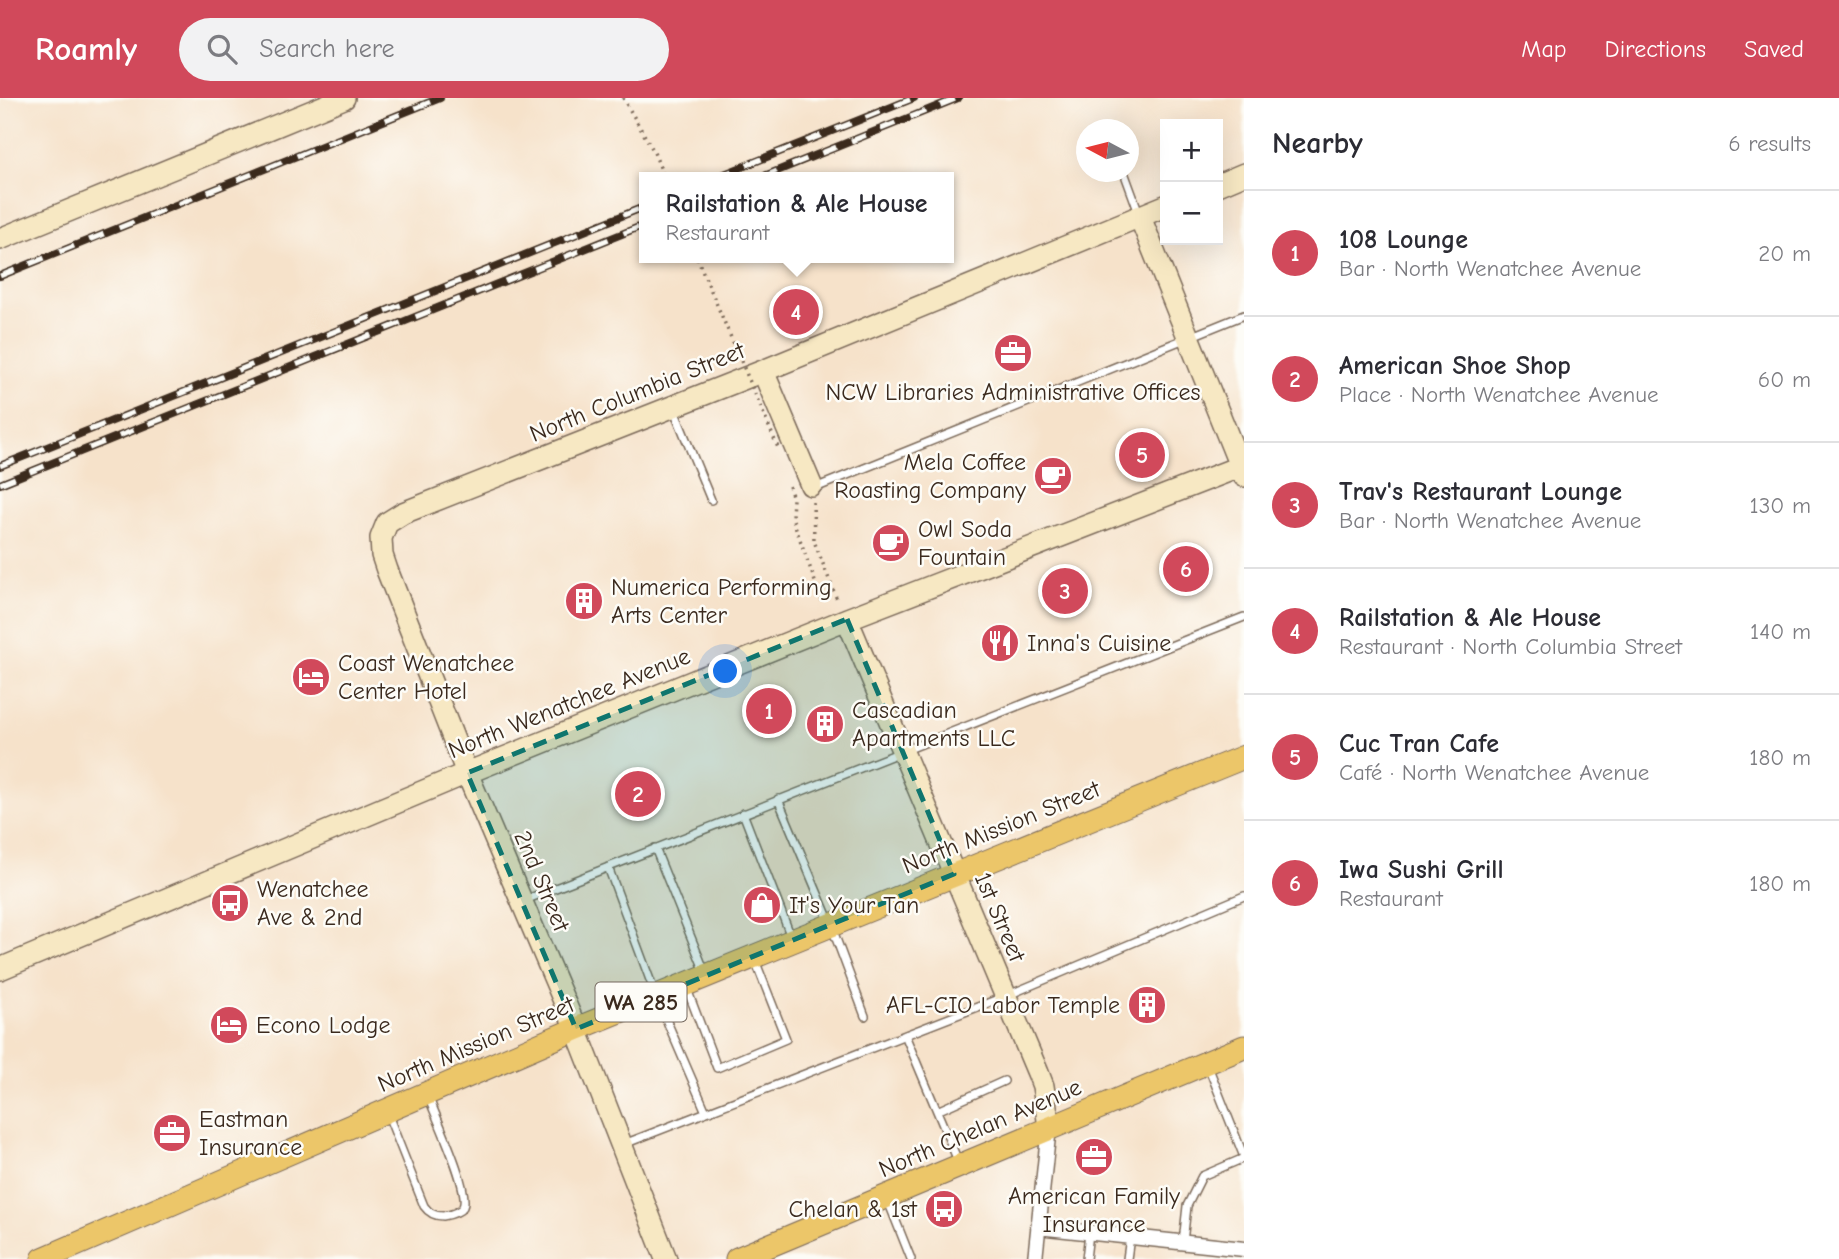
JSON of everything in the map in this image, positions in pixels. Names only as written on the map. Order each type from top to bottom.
[{"type":"main road","name":"North Mission Street","points":[[46,1258],[576,1029],[1244,757]]},
{"type":"main road","name":"North Chelan Avenue","points":[[737,1259],[1244,1047]]},
{"type":"street","points":[[0,239],[344,98]]},
{"type":"street","points":[[1223,183],[1244,174]]},
{"type":"street","name":"North Columbia Street","points":[[387,523],[403,513],[763,371],[1160,208]]},
{"type":"street","points":[[1140,217],[1243,469]]},
{"type":"street","points":[[763,371],[811,487]]},
{"type":"street","name":"North Wenatchee Avenue","points":[[0,969],[467,773],[847,619],[1243,469]]},
{"type":"street","name":"2nd Street","points":[[387,523],[381,546],[387,570],[467,773],[576,1029],[666,1259]]},
{"type":"street","name":"1st Street","points":[[847,619],[1042,1086],[1049,1128],[1035,1259]]},
{"type":"street","points":[[1038,1227],[1244,1249]]},
{"type":"lane","points":[[1128,182],[1140,217]]},
{"type":"lane","points":[[811,487],[1244,315]]},
{"type":"lane","points":[[672,406],[711,500]]},
{"type":"lane","points":[[522,901],[1244,617]]},
{"type":"lane","points":[[778,799],[831,925],[865,1016]]},
{"type":"lane","points":[[743,813],[792,941]]},
{"type":"lane","points":[[656,848],[706,975]]},
{"type":"lane","points":[[608,867],[656,996],[706,1112]]},
{"type":"lane","points":[[621,1145],[1006,996],[1244,896]]},
{"type":"lane","points":[[685,984],[717,1068],[786,1039],[753,957]]},
{"type":"lane","points":[[905,1035],[959,1165]]},
{"type":"lane","points":[[1183,1243],[1187,1206],[1202,1176],[1244,1158],[1206,1063]]},
{"type":"lane","points":[[937,1111],[1004,1081]]},
{"type":"lane","points":[[387,1111],[424,1206],[436,1215],[448,1216],[457,1213],[463,1207],[465,1195],[457,1168],[426,1093]]},
{"type":"lane","points":[[886,1196],[911,1259]]},
{"type":"lane","points":[[1086,1259],[1088,1232]]},
{"type":"lane","points":[[1127,1259],[1130,1237]]},
{"type":"path","points":[[623,98],[653,150],[662,172]]},
{"type":"path","points":[[699,263],[782,462]]},
{"type":"path","points":[[786,474],[793,499],[792,517],[822,601]]},
{"type":"path","points":[[811,487],[814,541],[847,619]]},
{"type":"highlighted area","points":[[847,619],[954,874],[576,1029],[467,773]]},
{"type":"railway","points":[[0,276],[440,98]]},
{"type":"railway","points":[[729,172],[914,98]]},
{"type":"railway","points":[[774,172],[958,98]]},
{"type":"railway","points":[[0,466],[639,209]]},
{"type":"railway","points":[[0,484],[639,227]]},
{"type":"place","name":"Railstation & Ale House","points":[[796,312]]},
{"type":"place","name":"NCW Libraries Administrative Offices","points":[[1013,353]]},
{"type":"place","name":"Cuc Tran Cafe","points":[[1142,455]]},
{"type":"place","name":"Mela Coffee Roasting Company","points":[[1053,476]]},
{"type":"place","name":"Owl Soda Fountain","points":[[891,543]]},
{"type":"place","name":"Iwa Sushi Grill","points":[[1186,569]]},
{"type":"place","name":"Trav's Restaurant Lounge","points":[[1065,591]]},
{"type":"place","name":"Numerica Performing Arts Center","points":[[584,601]]},
{"type":"place","name":"Inna's Cuisine","points":[[1000,643]]},
{"type":"place","name":"Coast Wenatchee Center Hotel","points":[[311,677]]},
{"type":"place","name":"108 Lounge","points":[[769,711]]},
{"type":"place","name":"Cascadian Apartments LLC","points":[[825,724]]},
{"type":"place","name":"American Shoe Shop","points":[[638,794]]},
{"type":"place","name":"Wenatchee Ave & 2nd","points":[[230,903]]},
{"type":"place","name":"It's Your Tan","points":[[762,905]]},
{"type":"place","name":"AFL-CIO Labor Temple","points":[[1147,1005]]},
{"type":"place","name":"Econo Lodge","points":[[229,1025]]},
{"type":"place","name":"Eastman Insurance","points":[[172,1133]]},
{"type":"place","name":"American Family Insurance","points":[[1094,1157]]},
{"type":"place","name":"Chelan & 1st","points":[[944,1209]]}]
